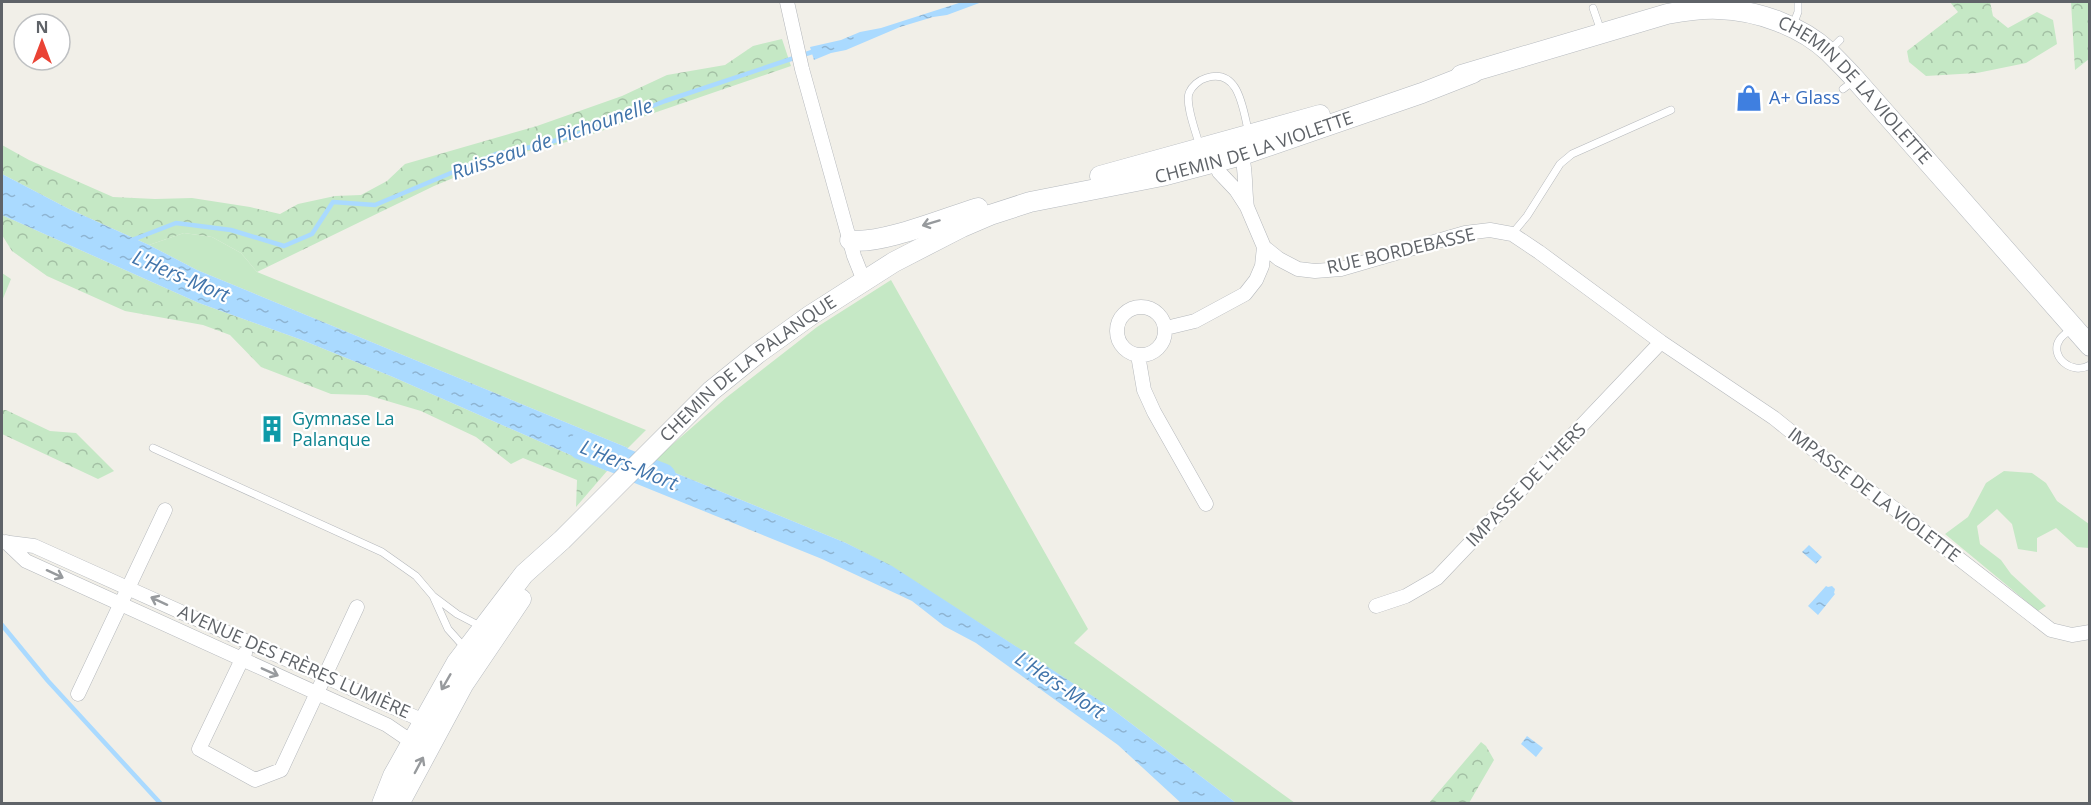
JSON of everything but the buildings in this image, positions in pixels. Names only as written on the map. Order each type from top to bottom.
[{"type":"street","points":[[787,2],[802,69],[850,240],[864,281]]},
{"type":"street","name":"CHEMIN DE LA VIOLETTE","points":[[850,240],[867,241],[885,237],[1023,194],[1206,158],[1249,147],[1418,86],[1473,73],[1667,14],[1696,9],[1739,11],[1792,27],[1834,46],[1849,84],[2090,346]]},
{"type":"street","name":"CHEMIN DE LA VIOLETTE","points":[[894,262],[962,227],[1030,202],[1155,177],[1206,158],[1226,141],[1249,147]]},
{"type":"street","points":[[1247,207],[1249,147]]},
{"type":"street","points":[[1166,328],[1195,321],[1245,294],[1256,280],[1262,266],[1264,247],[1247,207],[1236,190],[1206,158]]},
{"type":"street","name":"CHEMIN DE LA VIOLETTE","points":[[1030,202],[1047,190]]},
{"type":"street","name":"RUE BORDEBASSE","points":[[1264,247],[1279,259],[1298,269],[1315,271],[1341,269],[1465,233],[1490,230],[1512,234],[1661,342]]},
{"type":"street","name":"CHEMIN DE LA PALANQUE","points":[[399,804],[463,685],[485,637],[562,540],[711,391],[758,353],[894,262]]},
{"type":"street","points":[[1144,306],[1155,310],[1162,318],[1166,328],[1162,345],[1147,355],[1128,352],[1120,344],[1116,333],[1118,322],[1124,313],[1133,307],[1144,306]]},
{"type":"street","name":"IMPASSE DE L'HERS","points":[[1376,606],[1406,596],[1437,578],[1661,342]]},
{"type":"street","name":"IMPASSE DE LA VIOLETTE","points":[[1661,342],[1774,418],[2051,630],[2072,635],[2090,633]]},
{"type":"street","points":[[1138,355],[1144,390],[1154,412],[1206,504]]},
{"type":"street","points":[[78,694],[165,510]]},
{"type":"street","name":"AVENUE DES FRÈRES LUMIÈRE","points":[[4,542],[34,546],[129,587],[423,722],[432,739],[412,742],[387,725],[26,561],[4,542]]},
{"type":"street","points":[[249,643],[199,749],[255,780],[281,770],[326,678],[357,607]]},
{"type":"street","name":"CHEMIN DE LA PALANQUE","points":[[382,804],[393,776],[466,648],[485,637]]},
{"type":"lane","points":[[1792,27],[1798,12],[1798,2]]},
{"type":"lane","points":[[1593,8],[1601,34]]},
{"type":"lane","points":[[1206,158],[1189,104],[1189,94],[1202,79],[1213,76],[1222,75],[1236,87],[1249,147]]},
{"type":"lane","points":[[1512,234],[1527,216],[1560,164],[1572,154],[1671,110]]},
{"type":"lane","points":[[2073,328],[2059,340],[2057,348],[2059,357],[2068,367],[2077,369],[2090,365]]},
{"type":"lane","points":[[153,448],[382,552],[416,576],[433,596],[485,637]]},
{"type":"lane","points":[[433,596],[448,629],[466,648]]},
{"type":"green space","points":[[1950,2],[1990,2],[1993,16],[2008,28],[2037,12],[2053,20],[2057,44],[2026,63],[1977,73],[1926,76],[1909,62],[1907,51],[1958,12]]},
{"type":"green space","points":[[2071,2],[2089,2],[2089,59],[2075,70]]},
{"type":"green space","points":[[782,39],[791,66],[575,140],[504,157],[434,186],[257,272],[241,253],[212,237],[184,233],[149,245],[69,209],[2,174],[2,145],[29,160],[113,197],[192,198],[280,214],[298,204],[335,196],[361,195],[387,181],[405,164],[537,126],[622,96],[667,75],[725,65],[753,46]]},
{"type":"green space","points":[[2,215],[199,303],[302,340],[393,377],[607,471],[576,507],[577,480],[523,458],[511,464],[476,437],[421,411],[367,395],[331,394],[261,367],[230,335],[203,325],[125,311],[47,276],[12,251],[2,235]]},
{"type":"green space","points":[[184,233],[212,237],[241,253],[257,272],[646,430],[628,448],[197,270],[149,245]]},
{"type":"green space","points":[[2,273],[11,279],[2,301]]},
{"type":"green space","points":[[891,280],[1088,629],[1074,643],[1295,803],[1236,803],[1108,706],[892,567],[846,543],[651,463],[727,397],[817,327]]},
{"type":"green space","points":[[2,410],[50,431],[76,433],[114,471],[98,479],[2,434]]},
{"type":"green space","points":[[2004,471],[2032,473],[2046,483],[2057,501],[2089,524],[2089,548],[2077,547],[2056,528],[2037,538],[2037,552],[2018,549],[2012,524],[1997,509],[1977,526],[1980,544],[2001,560],[2011,574],[2046,606],[2038,611],[1945,534],[1968,517],[1986,483]]},
{"type":"green space","points":[[1481,742],[1494,760],[1469,803],[1429,803]]},
{"type":"water","points":[[962,2],[982,2],[947,15],[900,27],[846,50],[814,60],[810,47],[841,40],[860,32],[881,28]]},
{"type":"water","points":[[2,174],[69,209],[149,245],[197,270],[628,448],[607,471],[393,377],[302,340],[199,303],[2,215]]},
{"type":"water","points":[[651,463],[846,543],[892,566],[1108,706],[1236,803],[1181,803],[1118,745],[976,643],[944,626],[912,601],[822,559],[632,482]]},
{"type":"water","points":[[1809,545],[1822,557],[1816,564],[1802,552]]},
{"type":"water","points":[[1826,586],[1832,586],[1835,594],[1818,615],[1808,606]]},
{"type":"water","points":[[1527,736],[1543,748],[1536,757],[1521,744]]},
{"type":"waterway","name":"Ruisseau de Pichounelle","points":[[132,240],[176,223],[231,230],[284,246],[312,234],[333,202],[375,205],[496,154],[541,145],[600,127],[665,101],[815,51]]},
{"type":"waterway","name":"L'Hers-Mort","points":[[582,446],[662,477]]},
{"type":"waterway","points":[[2,625],[48,681],[161,804]]},
{"type":"place","name":"A+ Glass","points":[[1749,98]]},
{"type":"place","name":"Gymnase La Palanque","points":[[272,429]]}]
